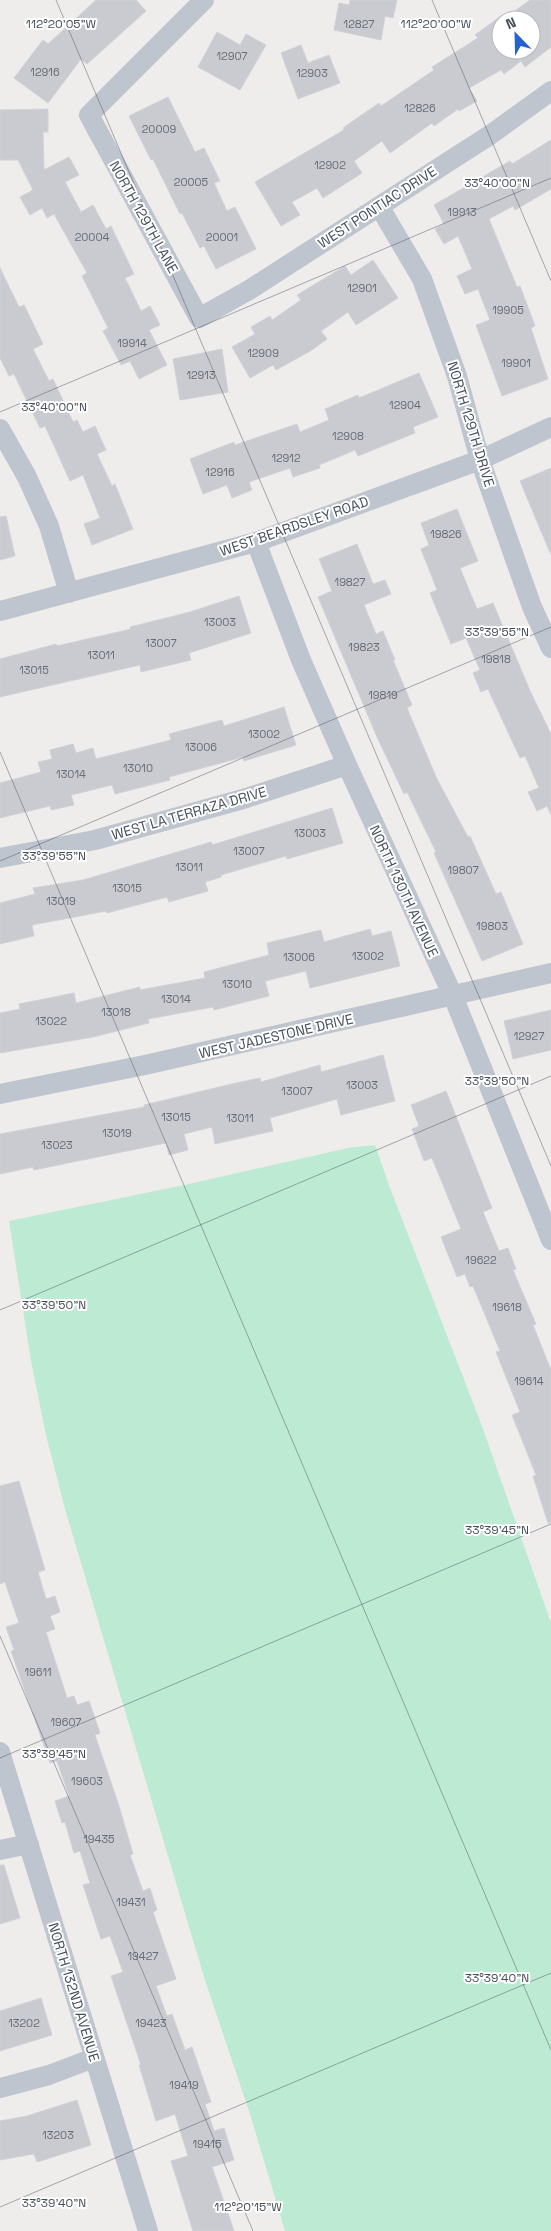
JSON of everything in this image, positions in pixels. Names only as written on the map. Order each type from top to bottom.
[{"type":"street","name":"NORTH 129TH LANE","points":[[199,318],[89,115],[204,0]]},
{"type":"street","name":"WEST PONTIAC DRIVE","points":[[199,318],[249,290],[490,135],[551,91]]},
{"type":"street","name":"NORTH 129TH DRIVE","points":[[379,206],[422,279],[458,376],[480,460],[532,607],[551,648]]},
{"type":"street","name":"WEST BEARDSLEY ROAD","points":[[0,611],[256,542],[480,460],[551,427]]},
{"type":"street","points":[[0,429],[27,477],[49,526],[69,593]]},
{"type":"street","name":"NORTH 130TH AVENUE","points":[[256,542],[301,660],[453,996],[547,1217],[551,1240]]},
{"type":"street","name":"WEST LA TERRAZA DRIVE","points":[[0,858],[95,840],[243,799],[347,765]]},
{"type":"street","name":"WEST JADESTONE DRIVE","points":[[0,1094],[145,1065],[551,973]]},
{"type":"street","name":"NORTH 132ND AVENUE","points":[[0,1752],[148,2231]]},
{"type":"street","points":[[0,1850],[29,1844]]},
{"type":"street","points":[[0,2088],[49,2075],[94,2058]]},
{"type":"green space","points":[[375,1145],[482,1426],[551,1623],[551,2231],[285,2231],[250,2114],[204,1977],[65,1509],[46,1435],[31,1361],[9,1221],[184,1185],[348,1148]]},
{"type":"building","points":[[96,0],[136,0],[146,11],[87,64],[81,59],[48,103],[14,78],[43,40],[48,44]]},
{"type":"building","points":[[350,0],[397,0],[393,18],[385,16],[381,40],[334,30],[339,3],[349,5]]},
{"type":"building","points":[[530,0],[551,0],[551,47],[541,55],[541,10],[516,10]]},
{"type":"building","points":[[491,23],[491,60],[534,60],[525,67],[521,61],[504,74],[501,70],[469,88],[477,101],[459,111],[458,109],[434,126],[432,123],[390,153],[382,141],[354,161],[362,173],[323,198],[317,188],[292,202],[300,215],[281,226],[255,182],[344,130],[343,128],[379,103],[381,106],[434,70],[432,67],[478,38],[475,35]]},
{"type":"building","points":[[217,32],[240,45],[246,34],[266,45],[240,90],[198,67]]},
{"type":"building","points":[[301,45],[308,63],[329,55],[340,83],[298,99],[281,53]]},
{"type":"building","points":[[168,97],[195,152],[204,148],[220,181],[214,183],[227,211],[235,207],[256,249],[216,269],[204,246],[200,248],[182,213],[180,214],[129,116]]},
{"type":"building","points":[[48,109],[48,132],[43,132],[44,170],[69,157],[79,175],[65,182],[81,212],[93,205],[106,229],[111,226],[134,274],[125,278],[141,311],[150,306],[160,325],[149,330],[167,365],[139,379],[130,361],[121,365],[103,331],[108,328],[82,276],[87,273],[54,214],[47,218],[42,208],[30,215],[20,197],[33,190],[18,160],[0,160],[0,110]]},
{"type":"building","points":[[551,140],[551,189],[515,210],[513,206],[489,219],[517,287],[520,286],[535,326],[531,328],[548,379],[502,396],[476,325],[490,320],[478,289],[465,294],[457,276],[472,269],[458,236],[444,244],[435,229],[444,224],[434,205],[510,161],[512,164]]},
{"type":"building","points":[[373,260],[398,298],[356,325],[348,312],[321,331],[327,339],[312,350],[276,370],[273,365],[250,378],[232,347],[255,334],[251,327],[270,316],[272,320],[301,300],[297,295],[345,266],[351,275]]},
{"type":"building","points":[[0,268],[19,307],[24,305],[43,344],[33,349],[49,381],[53,379],[73,422],[77,420],[83,432],[95,426],[106,450],[97,454],[112,486],[115,484],[133,529],[92,545],[84,524],[100,518],[83,475],[70,481],[45,426],[40,428],[14,374],[9,376],[0,358]]},
{"type":"building","points":[[222,349],[228,392],[180,400],[173,359]]},
{"type":"building","points":[[419,373],[438,417],[413,427],[415,433],[358,456],[355,450],[319,465],[320,468],[293,477],[290,468],[249,482],[252,490],[232,498],[227,485],[203,494],[190,459],[234,442],[235,445],[297,424],[300,432],[329,420],[325,409],[358,395],[359,398]]},
{"type":"building","points":[[551,468],[551,555],[520,481]]},
{"type":"building","points":[[457,509],[478,561],[460,568],[477,609],[493,603],[531,693],[551,734],[551,815],[547,806],[537,811],[528,792],[539,788],[525,756],[520,758],[488,689],[481,692],[473,673],[480,670],[466,638],[451,644],[430,593],[437,590],[421,549],[429,545],[421,523]]},
{"type":"building","points":[[6,516],[15,556],[0,560],[0,517]]},
{"type":"building","points":[[357,544],[373,584],[385,580],[391,594],[364,605],[376,634],[383,631],[412,705],[407,708],[437,779],[468,837],[470,836],[496,894],[501,892],[523,944],[482,961],[434,853],[436,852],[407,792],[404,794],[377,737],[318,597],[332,591],[319,559]]},
{"type":"building","points":[[239,596],[251,633],[189,653],[191,660],[141,672],[140,665],[0,697],[0,659],[56,644],[57,646],[131,629],[130,627],[190,612]]},
{"type":"building","points":[[284,707],[296,745],[244,761],[243,757],[169,777],[170,780],[115,794],[112,785],[71,795],[74,805],[51,810],[50,806],[0,818],[0,783],[41,772],[38,762],[52,759],[50,750],[73,744],[76,753],[93,748],[96,759],[171,740],[169,734],[222,720],[224,726]]},
{"type":"building","points":[[332,808],[343,843],[287,859],[286,856],[221,875],[221,877],[205,882],[208,891],[169,902],[167,897],[107,913],[106,911],[32,925],[34,936],[0,944],[0,903],[35,894],[33,888],[83,880],[211,842],[212,845]]},
{"type":"building","points":[[370,929],[372,936],[391,931],[400,966],[310,988],[306,971],[265,981],[269,996],[214,1010],[213,1007],[148,1019],[149,1023],[93,1037],[0,1053],[0,1013],[20,1009],[19,1004],[74,993],[76,1003],[140,987],[140,990],[205,978],[204,972],[269,955],[267,943],[321,930],[324,942]]},
{"type":"building","points":[[551,1010],[551,1050],[513,1059],[504,1021]]},
{"type":"building","points":[[383,1055],[395,1101],[341,1115],[337,1099],[270,1118],[273,1131],[215,1144],[212,1127],[184,1134],[188,1150],[169,1155],[166,1143],[34,1170],[33,1167],[0,1174],[0,1134],[144,1107],[144,1105],[260,1078],[261,1082],[320,1065],[321,1072]]},
{"type":"building","points":[[446,1091],[492,1208],[483,1212],[499,1251],[508,1248],[516,1269],[513,1270],[536,1324],[533,1325],[551,1370],[551,1523],[548,1523],[533,1476],[536,1475],[512,1415],[520,1412],[496,1352],[500,1351],[473,1286],[470,1287],[465,1274],[457,1277],[441,1237],[461,1229],[432,1158],[424,1161],[412,1129],[419,1126],[411,1105]]},
{"type":"building","points":[[19,1481],[45,1570],[38,1572],[46,1599],[55,1596],[60,1612],[50,1616],[55,1629],[46,1632],[67,1698],[74,1696],[77,1705],[89,1701],[100,1733],[95,1735],[133,1854],[130,1855],[143,1891],[150,1888],[157,1910],[153,1912],[176,1979],[156,1986],[167,2016],[172,2014],[185,2050],[192,2047],[211,2102],[205,2104],[214,2131],[224,2128],[234,2160],[212,2167],[234,2231],[193,2231],[171,2161],[188,2156],[175,2114],[156,2121],[139,2065],[141,2065],[111,1976],[123,1972],[110,1936],[101,1939],[83,1885],[90,1883],[80,1851],[74,1853],[65,1822],[62,1823],[55,1801],[69,1796],[57,1761],[50,1763],[11,1651],[14,1650],[6,1627],[19,1623],[5,1582],[0,1584],[0,1486]]},
{"type":"building","points":[[0,1865],[4,1865],[20,1918],[0,1924]]},
{"type":"building","points":[[41,1998],[52,2035],[0,2051],[0,2011]]},
{"type":"building","points":[[77,2100],[91,2145],[37,2162],[34,2154],[0,2160],[0,2121],[27,2116]]}]
